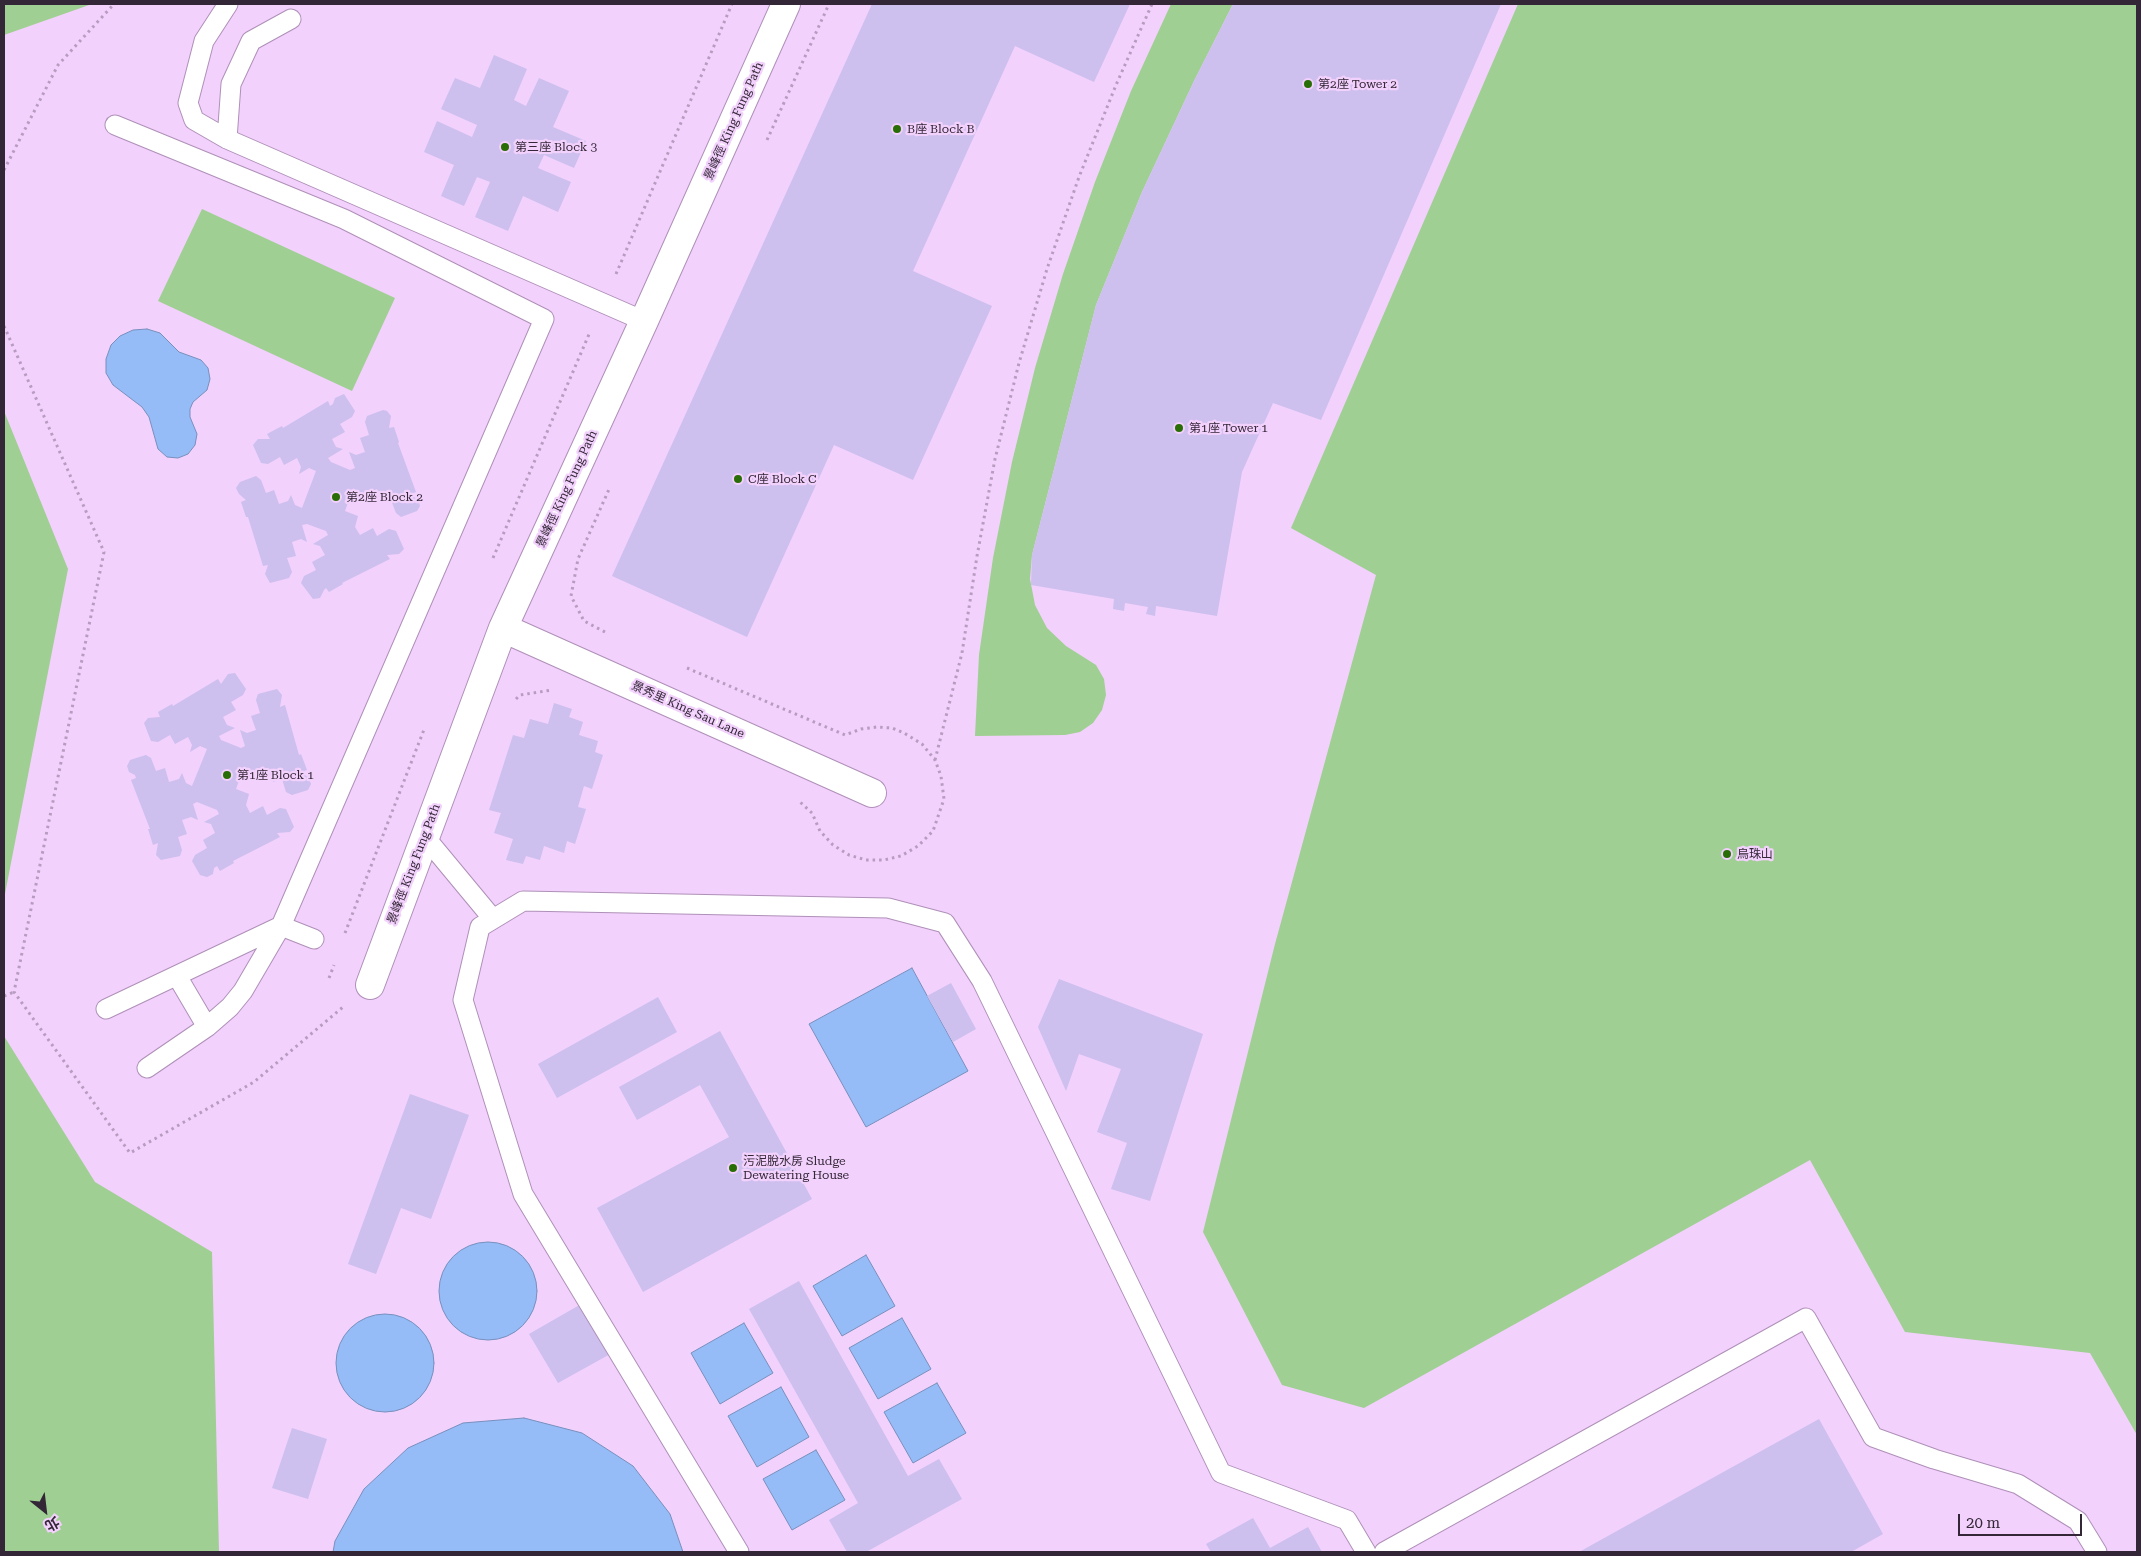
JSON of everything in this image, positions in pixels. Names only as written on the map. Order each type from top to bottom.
[{"type":"street","name":"景峰徑 King Fung Path","points":[[370,985],[503,628],[644,321],[786,4]]},
{"type":"street","name":"景秀里 King Sau Lane","points":[[503,628],[872,793]]},
{"type":"lane","points":[[228,4],[204,41],[188,103],[194,120],[227,139],[644,321]]},
{"type":"lane","points":[[227,139],[231,84],[251,41],[291,19]]},
{"type":"lane","points":[[115,125],[344,219],[544,318],[281,926],[243,991],[208,1028],[147,1068]]},
{"type":"lane","points":[[425,836],[493,919]]},
{"type":"lane","points":[[739,1552],[523,1194],[463,1000],[480,927],[522,901],[888,908],[945,923],[982,981],[1220,1473],[1347,1520],[1366,1552]]},
{"type":"lane","points":[[106,1009],[281,926],[314,939]]},
{"type":"lane","points":[[177,976],[208,1028]]},
{"type":"lane","points":[[1384,1552],[1806,1318],[1872,1438],[2018,1484],[2078,1521],[2097,1552]]},
{"type":"path","points":[[4,170],[58,65],[114,4]]},
{"type":"path","points":[[763,149],[829,4]]},
{"type":"path","points":[[935,760],[962,653],[977,556],[996,459],[1019,364],[1047,269],[1079,177],[1116,85],[1152,4]]},
{"type":"path","points":[[4,326],[104,552],[14,992],[130,1153],[254,1082],[370,985]]},
{"type":"path","points":[[609,634],[584,621],[571,596],[578,559],[611,486]]},
{"type":"path","points":[[680,665],[845,734],[877,727],[898,730],[922,744],[935,760],[942,776],[944,799],[933,831],[918,846],[901,856],[884,860],[866,860],[849,855],[833,845],[820,831],[812,813],[793,796]]},
{"type":"path","points":[[513,702],[520,695],[559,689]]},
{"type":"path","points":[[4,996],[14,992]]},
{"type":"green space","points":[[4,4],[92,4],[4,35]]},
{"type":"green space","points":[[1171,4],[1233,4],[1194,81],[1142,192],[1096,305],[1032,555],[1030,579],[1035,605],[1047,628],[1066,646],[1096,665],[1104,679],[1106,695],[1102,710],[1093,723],[1080,732],[1065,735],[975,736],[979,655],[993,558],[1012,462],[1035,368],[1063,274],[1095,182],[1131,91]]},
{"type":"green space","points":[[1518,4],[2137,4],[2137,1435],[2090,1353],[1905,1332],[1810,1160],[1364,1408],[1282,1385],[1203,1232],[1275,944],[1376,575],[1291,528]]},
{"type":"green space","points":[[202,209],[395,298],[352,391],[158,301]]},
{"type":"green space","points":[[4,411],[68,569],[4,899]]},
{"type":"green space","points":[[4,1036],[95,1182],[212,1252],[219,1552],[4,1552]]},
{"type":"water","points":[[147,329],[160,333],[179,352],[201,360],[208,368],[210,379],[207,390],[193,402],[190,409],[190,417],[197,434],[195,445],[188,454],[178,458],[167,457],[158,449],[149,417],[142,407],[113,385],[106,373],[106,359],[111,345],[120,336],[133,330]]},
{"type":"water","points":[[912,968],[968,1071],[866,1127],[809,1024]]},
{"type":"water","points":[[488,1242],[507,1246],[523,1256],[533,1272],[537,1291],[533,1310],[523,1326],[507,1336],[488,1340],[469,1336],[453,1326],[443,1310],[439,1291],[443,1272],[453,1256],[469,1246]]},
{"type":"water","points":[[866,1255],[895,1306],[842,1336],[813,1286]]},
{"type":"water","points":[[385,1314],[404,1318],[420,1328],[430,1344],[434,1363],[430,1382],[420,1398],[404,1408],[385,1412],[366,1408],[350,1398],[340,1382],[336,1363],[340,1344],[350,1328],[366,1318]]},
{"type":"water","points":[[902,1318],[931,1369],[878,1399],[849,1348]]},
{"type":"water","points":[[744,1323],[773,1373],[720,1404],[691,1353]]},
{"type":"water","points":[[937,1383],[966,1433],[913,1463],[884,1412]]},
{"type":"water","points":[[781,1387],[809,1437],[757,1467],[728,1416]]},
{"type":"water","points":[[524,1418],[582,1433],[633,1466],[670,1514],[683,1552],[333,1552],[335,1541],[364,1489],[408,1448],[463,1423]]},
{"type":"water","points":[[816,1450],[845,1500],[792,1530],[763,1479]]},
{"type":"building","points":[[872,4],[1130,4],[1094,82],[1015,46],[913,271],[992,306],[913,480],[834,445],[747,637],[612,576]]},
{"type":"building","points":[[1233,4],[1501,4],[1321,420],[1273,403],[1242,472],[1217,616],[1156,606],[1155,616],[1146,614],[1148,607],[1125,603],[1124,611],[1113,609],[1114,599],[1031,585],[1032,555],[1096,305],[1142,192],[1194,81]]},
{"type":"building","name":"第三座 Block 3","points":[[494,55],[527,69],[514,100],[526,106],[539,78],[569,91],[553,127],[586,141],[574,168],[544,155],[538,168],[571,182],[558,212],[523,196],[508,231],[475,217],[490,182],[477,177],[464,206],[441,196],[454,165],[424,152],[437,121],[472,137],[477,125],[441,109],[455,78],[480,88]]},
{"type":"building","name":"第2座 Block 2","points":[[344,394],[355,411],[352,417],[340,424],[345,432],[332,439],[336,447],[343,449],[328,458],[331,462],[350,470],[355,468],[349,452],[356,455],[365,452],[360,438],[369,435],[365,422],[367,416],[383,410],[387,411],[391,416],[389,428],[394,427],[416,492],[411,494],[418,499],[420,506],[417,511],[401,517],[396,513],[391,500],[382,503],[377,489],[369,493],[363,503],[350,497],[345,511],[358,516],[355,527],[360,535],[373,528],[377,536],[389,529],[396,531],[404,549],[399,554],[387,555],[390,559],[342,583],[329,592],[326,588],[320,598],[313,599],[301,583],[304,576],[316,570],[312,562],[325,555],[320,546],[313,544],[328,535],[326,531],[307,524],[302,525],[307,542],[301,539],[292,542],[296,556],[287,558],[292,572],[289,578],[270,583],[265,574],[268,565],[263,566],[248,517],[246,517],[241,502],[246,500],[239,494],[236,488],[240,482],[256,476],[261,480],[266,493],[274,490],[279,504],[288,501],[291,495],[295,505],[302,508],[316,471],[309,468],[299,474],[301,467],[297,458],[284,465],[280,457],[268,464],[261,463],[253,445],[258,439],[270,439],[267,434],[282,426],[283,428],[328,401],[330,406],[335,398]]},
{"type":"building","name":"第1座 Block 1","points":[[235,673],[246,689],[243,695],[231,702],[236,710],[223,717],[227,725],[235,728],[219,736],[221,740],[241,748],[245,746],[240,730],[247,733],[256,730],[251,716],[260,713],[256,700],[258,694],[277,689],[282,695],[280,707],[285,705],[299,755],[301,754],[307,770],[301,772],[309,778],[311,784],[308,790],[292,795],[286,792],[282,779],[273,782],[268,768],[259,771],[254,781],[241,775],[236,789],[249,794],[246,805],[250,813],[263,806],[267,815],[280,808],[286,809],[294,827],[290,832],[277,833],[280,837],[233,861],[234,863],[220,871],[217,866],[214,868],[213,874],[207,877],[200,875],[192,861],[195,855],[207,848],[203,840],[215,833],[211,824],[204,822],[219,814],[217,810],[197,802],[193,804],[198,820],[191,817],[182,820],[187,834],[178,837],[182,850],[180,856],[161,860],[156,855],[158,843],[153,845],[148,829],[150,829],[131,780],[136,778],[135,775],[129,772],[127,766],[130,760],[146,755],[151,758],[156,771],[165,768],[169,782],[179,779],[182,773],[186,783],[192,786],[207,749],[200,746],[190,752],[192,745],[188,737],[175,744],[170,735],[158,742],[151,741],[144,723],[148,718],[160,717],[158,712],[172,704],[173,706],[218,679],[221,684],[228,674]]},
{"type":"building","points":[[554,703],[572,709],[569,717],[583,722],[579,735],[598,741],[595,752],[603,755],[592,789],[584,786],[578,807],[586,809],[575,844],[567,841],[564,853],[544,846],[540,860],[526,856],[523,864],[506,860],[513,839],[494,833],[501,813],[489,810],[513,735],[524,738],[530,719],[548,724]]},
{"type":"building","points":[[1059,979],[1203,1034],[1150,1201],[1111,1189],[1127,1143],[1097,1132],[1121,1069],[1079,1054],[1066,1091],[1038,1027]]},
{"type":"building","points":[[951,983],[976,1029],[953,1042],[927,996]]},
{"type":"building","points":[[658,997],[677,1032],[557,1098],[538,1064]]},
{"type":"building","name":"污泥脫水房 Sludge Dewatering House","points":[[720,1031],[812,1199],[643,1292],[597,1208],[729,1137],[700,1085],[637,1120],[619,1087]]},
{"type":"building","points":[[410,1094],[469,1115],[431,1219],[401,1208],[376,1274],[348,1264]]},
{"type":"building","points":[[799,1281],[908,1476],[939,1459],[962,1499],[866,1552],[847,1552],[829,1520],[858,1503],[749,1309]]},
{"type":"building","points":[[583,1303],[612,1353],[558,1383],[529,1334]]},
{"type":"building","points":[[1819,1419],[1883,1534],[1851,1552],[1579,1552]]},
{"type":"building","points":[[292,1428],[327,1439],[308,1499],[272,1488]]},
{"type":"building","points":[[1253,1518],[1270,1548],[1308,1527],[1322,1552],[1211,1552],[1206,1544]]},
{"type":"place","name":"第2座 Tower 2","points":[[1308,84]]},
{"type":"place","name":"B座 Block B","points":[[897,129]]},
{"type":"place","name":"第三座 Block 3","points":[[505,147]]},
{"type":"place","name":"第1座 Tower 1","points":[[1179,428]]},
{"type":"place","name":"C座 Block C","points":[[738,479]]},
{"type":"place","name":"第2座 Block 2","points":[[336,497]]},
{"type":"place","name":"第1座 Block 1","points":[[227,775]]},
{"type":"place","name":"烏珠山","points":[[1727,854]]},
{"type":"place","name":"污泥脫水房 Sludge Dewatering House","points":[[733,1168]]}]
